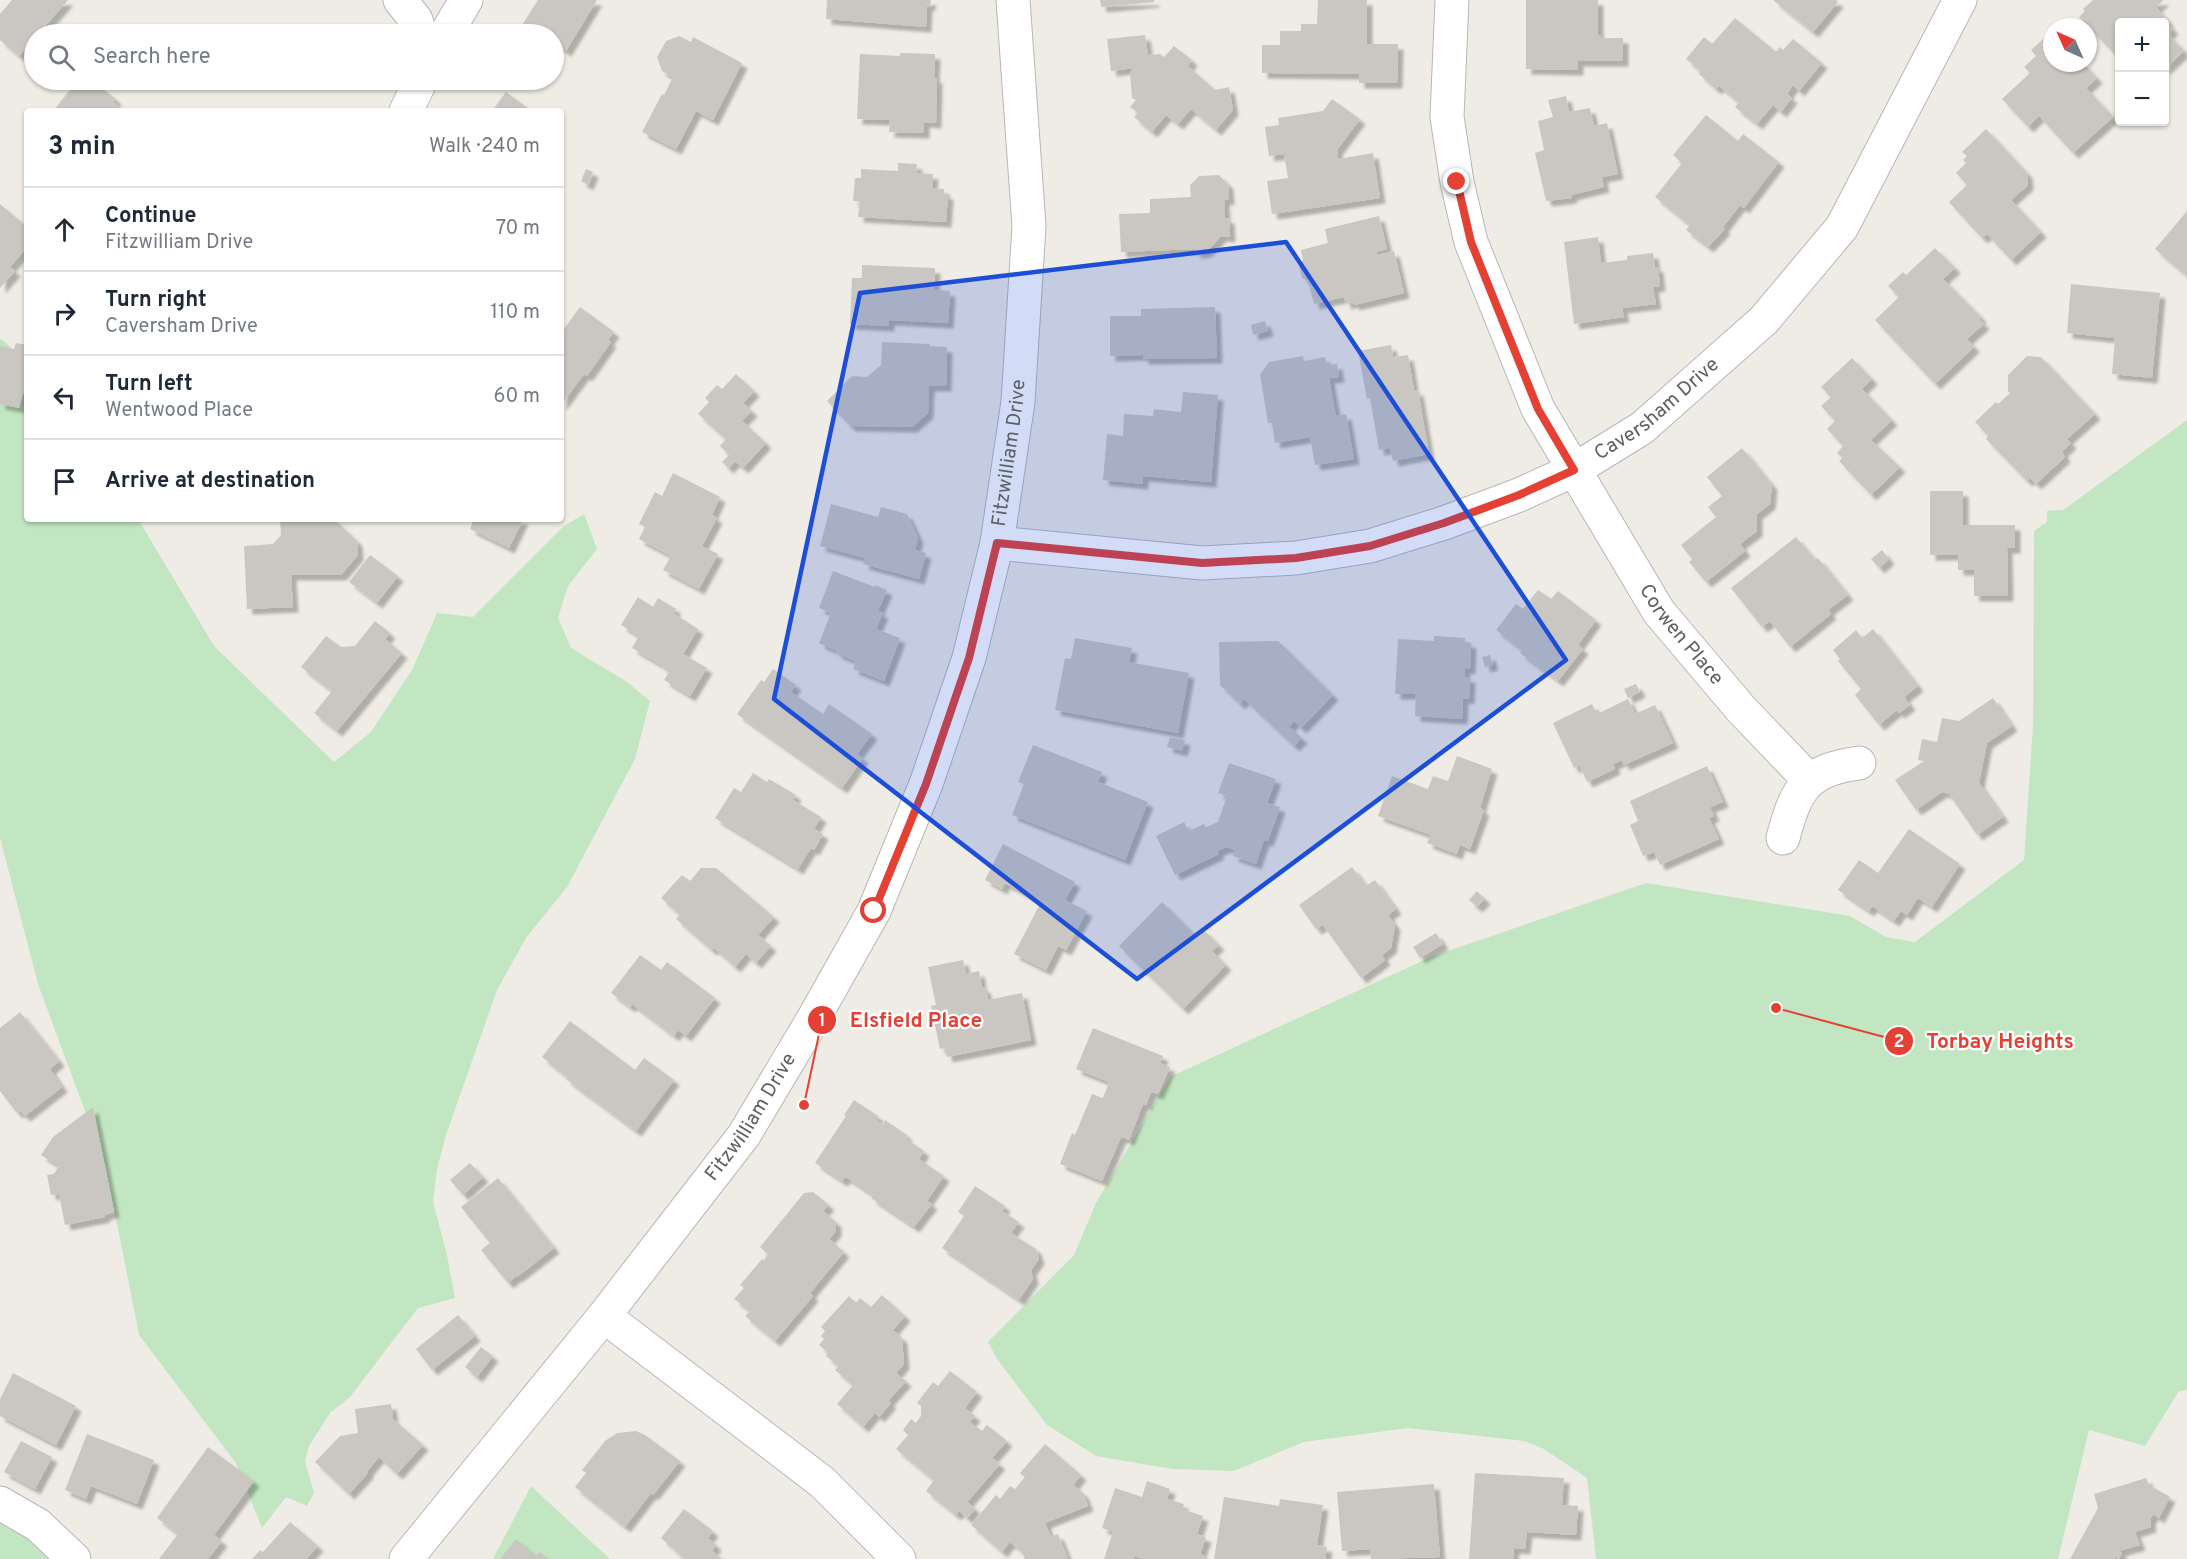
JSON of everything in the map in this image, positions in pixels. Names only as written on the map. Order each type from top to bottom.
[{"type":"street","points":[[400,0],[417,24]]},
{"type":"street","points":[[452,24],[466,0]]},
{"type":"street","name":"Fitzwilliam Drive","points":[[406,1559],[604,1316],[744,1135],[874,911],[926,784],[969,658],[997,543],[1018,402],[1029,226],[1013,0]]},
{"type":"street","name":"Corwen Place","points":[[1452,0],[1447,117],[1457,182],[1471,242],[1538,409],[1659,612],[1741,709],[1809,780]]},
{"type":"street","name":"Caversham Drive","points":[[997,543],[1202,563],[1296,558],[1370,546],[1444,523],[1519,495],[1574,470],[1642,428],[1764,321],[1842,227],[1960,0]]},
{"type":"street","points":[[408,108],[417,90]]},
{"type":"street","points":[[1783,838],[1792,804],[1809,780],[1836,766],[1859,763]]},
{"type":"street","points":[[604,1316],[822,1482],[899,1559]]},
{"type":"street","points":[[0,1503],[38,1525],[74,1559]]},
{"type":"highlighted area","points":[[1286,242],[1566,660],[1137,979],[774,699],[860,293]]},
{"type":"green space","points":[[0,338],[24,359],[24,522],[140,522],[214,646],[334,762],[371,732],[412,670],[437,613],[473,617],[564,526],[584,514],[597,549],[568,586],[558,618],[571,648],[627,682],[650,701],[635,759],[567,887],[526,938],[497,990],[446,1135],[437,1169],[433,1202],[447,1255],[455,1298],[418,1308],[350,1397],[330,1413],[309,1446],[305,1461],[314,1493],[307,1506],[286,1497],[262,1528],[236,1463],[139,1335],[106,1168],[38,984],[0,838]]},
{"type":"green space","points":[[2187,420],[2187,1390],[2179,1391],[2145,1446],[2089,1430],[2058,1559],[1596,1559],[1587,1478],[1544,1449],[1524,1441],[1408,1428],[1304,1442],[1234,1471],[1172,1469],[1096,1456],[1047,1425],[997,1359],[988,1342],[1074,1255],[1096,1203],[1170,1077],[1433,956],[1646,883],[1850,916],[1886,937],[1915,942],[2024,860],[2033,725],[2034,531],[2047,522],[2047,511],[2063,510]]},
{"type":"green space","points":[[531,1486],[610,1559],[493,1559]]},
{"type":"green space","points":[[0,1514],[58,1559],[0,1559]]},
{"type":"building","points":[[12,0],[68,0],[47,24],[24,24],[24,50],[19,56],[0,40],[0,14]]},
{"type":"building","points":[[538,0],[597,0],[566,51],[564,50],[564,24],[523,24]]},
{"type":"building","points":[[827,0],[931,0],[930,5],[927,5],[926,27],[826,19]]},
{"type":"building","points":[[1100,0],[1154,0],[1154,2],[1101,7]]},
{"type":"building","points":[[1318,0],[1367,0],[1367,44],[1398,44],[1397,83],[1359,83],[1359,74],[1262,73],[1262,45],[1280,45],[1280,31],[1301,31],[1301,24],[1317,24]]},
{"type":"building","points":[[1526,0],[1598,0],[1598,35],[1601,35],[1601,38],[1623,38],[1623,61],[1578,61],[1578,70],[1526,69]]},
{"type":"building","points":[[1773,0],[1836,0],[1838,2],[1813,32]]},
{"type":"building","points":[[2093,0],[2164,0],[2156,7],[2166,18],[2115,18],[2114,53],[2097,36],[2097,18],[2079,17],[2085,11],[2083,9]]},
{"type":"building","points":[[1735,18],[1776,52],[1780,47],[1783,50],[1793,39],[1822,63],[1799,91],[1793,85],[1787,94],[1792,98],[1781,112],[1773,105],[1757,124],[1735,107],[1739,102],[1719,86],[1716,89],[1699,74],[1701,71],[1686,59],[1704,37],[1712,44]]},
{"type":"building","points":[[1145,35],[1148,55],[1160,54],[1164,57],[1174,46],[1192,60],[1188,66],[1215,90],[1229,87],[1233,110],[1216,130],[1191,109],[1178,124],[1166,115],[1152,132],[1134,117],[1138,113],[1130,107],[1136,100],[1132,98],[1130,73],[1134,68],[1111,71],[1107,39]]},
{"type":"building","points":[[2169,35],[2184,51],[2169,65]]},
{"type":"building","points":[[679,36],[691,42],[693,37],[742,63],[713,120],[696,111],[676,149],[642,132],[673,77],[662,71],[657,57],[666,41]]},
{"type":"building","points":[[2043,39],[2043,72],[2091,72],[2097,78],[2086,88],[2113,117],[2073,153],[2039,116],[2028,127],[2002,99],[2030,73],[2024,67],[2036,56],[2031,50]]},
{"type":"building","points":[[900,53],[935,54],[936,123],[924,122],[924,133],[889,132],[890,120],[857,119],[860,54],[900,56]]},
{"type":"building","points":[[70,90],[104,90],[116,99],[113,102],[120,108],[55,108]]},
{"type":"building","points":[[506,92],[528,108],[494,108]]},
{"type":"building","points":[[1566,96],[1569,112],[1590,108],[1594,126],[1607,123],[1618,174],[1602,177],[1604,187],[1571,195],[1572,198],[1546,201],[1535,153],[1544,150],[1538,121],[1553,117],[1548,100]]},
{"type":"building","points":[[1332,99],[1360,119],[1337,150],[1338,159],[1373,153],[1380,198],[1272,214],[1267,181],[1288,178],[1284,154],[1269,156],[1265,127],[1279,125],[1278,118],[1323,111]]},
{"type":"building","points":[[1706,115],[1738,141],[1743,134],[1779,162],[1744,208],[1740,205],[1723,227],[1725,229],[1708,247],[1686,230],[1690,225],[1655,197],[1682,163],[1673,155]]},
{"type":"building","points":[[1986,129],[2027,173],[2028,185],[2011,200],[2041,232],[2011,260],[1987,234],[1982,238],[1949,202],[1967,185],[1956,173],[1966,163],[1963,160],[1967,156],[1962,152]]},
{"type":"building","points":[[898,163],[917,164],[916,173],[933,174],[932,188],[944,189],[944,194],[948,194],[946,222],[858,217],[860,201],[853,201],[855,178],[861,178],[861,169],[898,171]]},
{"type":"building","points":[[586,169],[593,172],[588,185],[581,181]]},
{"type":"building","points":[[1219,175],[1228,184],[1229,199],[1224,200],[1225,218],[1229,218],[1230,237],[1221,236],[1206,252],[1195,253],[1195,249],[1121,252],[1119,214],[1150,213],[1150,199],[1191,197],[1190,185],[1199,176]]},
{"type":"building","points":[[0,204],[24,224],[24,251],[10,267],[15,271],[0,288]]},
{"type":"building","points":[[2187,211],[2187,276],[2155,249]]},
{"type":"building","points":[[1379,216],[1387,249],[1376,252],[1377,255],[1394,251],[1404,293],[1354,305],[1353,302],[1346,304],[1344,297],[1314,304],[1308,281],[1302,278],[1299,266],[1303,260],[1301,250],[1328,243],[1325,229]]},
{"type":"building","points":[[1598,237],[1601,263],[1627,260],[1627,256],[1653,253],[1655,267],[1658,267],[1660,286],[1653,287],[1656,304],[1622,308],[1624,317],[1574,324],[1564,242]]},
{"type":"building","points":[[1935,248],[1955,268],[1943,279],[1981,317],[1979,319],[1984,324],[1967,339],[1974,347],[1935,384],[1875,320],[1899,297],[1888,286],[1903,272],[1906,275]]},
{"type":"building","points":[[862,265],[935,268],[934,290],[950,291],[948,323],[889,320],[889,326],[850,324],[852,278],[862,278]]},
{"type":"building","points":[[2071,284],[2160,293],[2152,378],[2112,374],[2115,338],[2067,333]]},
{"type":"building","points":[[580,307],[614,332],[608,340],[611,342],[587,376],[584,374],[564,401],[564,329]]},
{"type":"building","points":[[1215,307],[1217,358],[1143,359],[1143,355],[1110,356],[1110,316],[1141,316],[1141,309]]},
{"type":"building","points":[[1265,321],[1268,331],[1253,335],[1251,325]]},
{"type":"building","points":[[882,342],[947,347],[946,386],[929,386],[928,413],[912,427],[850,426],[827,401],[852,376],[867,377],[881,365]]},
{"type":"building","points":[[16,343],[24,344],[24,393],[19,408],[0,404],[0,346],[14,349]]},
{"type":"building","points":[[1391,345],[1393,357],[1408,355],[1414,391],[1418,390],[1429,454],[1393,461],[1390,448],[1379,450],[1370,398],[1367,399],[1358,351]]},
{"type":"building","points":[[1303,356],[1304,361],[1325,357],[1327,365],[1337,364],[1339,377],[1329,378],[1336,416],[1346,414],[1354,459],[1315,465],[1310,437],[1275,443],[1272,423],[1268,423],[1260,375],[1269,362]]},
{"type":"building","points":[[2027,356],[2041,357],[2095,414],[2067,439],[2071,443],[2062,452],[2065,457],[2036,484],[2030,478],[2027,481],[1986,439],[1988,436],[1975,422],[1996,402],[1998,404],[2010,393],[2008,375]]},
{"type":"building","points":[[1852,358],[1872,379],[1862,389],[1892,420],[1871,440],[1900,467],[1871,495],[1839,461],[1842,458],[1837,453],[1843,446],[1827,429],[1835,421],[1821,406],[1831,397],[1821,387]]},
{"type":"building","points":[[736,374],[754,391],[743,403],[752,411],[742,421],[766,443],[743,468],[735,461],[728,468],[722,462],[729,455],[720,446],[726,439],[698,414],[709,402],[705,398],[717,385],[722,389]]},
{"type":"building","points":[[1183,392],[1218,395],[1211,482],[1143,476],[1143,484],[1103,480],[1107,434],[1123,436],[1124,414],[1153,416],[1154,409],[1181,412]]},
{"type":"building","points":[[1742,448],[1772,485],[1770,504],[1757,514],[1757,531],[1740,544],[1745,551],[1706,582],[1689,562],[1692,559],[1681,545],[1716,517],[1708,507],[1722,496],[1707,477]]},
{"type":"building","points":[[673,473],[720,497],[712,515],[717,518],[702,546],[718,554],[699,589],[663,570],[671,556],[639,539],[645,527],[639,524],[655,492],[662,496]]},
{"type":"building","points":[[1930,491],[1963,491],[1963,525],[2015,525],[2015,548],[2007,548],[2008,596],[1974,596],[1974,570],[1958,570],[1958,555],[1930,555]]},
{"type":"building","points":[[831,504],[878,517],[881,507],[907,514],[918,538],[915,550],[926,553],[919,579],[863,564],[865,558],[820,546]]},
{"type":"building","points":[[280,522],[337,522],[357,541],[358,555],[341,575],[291,575],[293,607],[247,609],[244,546],[273,544],[281,535]]},
{"type":"building","points":[[473,522],[522,522],[509,548],[470,529]]},
{"type":"building","points":[[1796,537],[1815,560],[1818,558],[1848,595],[1828,610],[1831,614],[1790,647],[1770,621],[1762,627],[1731,588]]},
{"type":"building","points":[[1882,550],[1889,559],[1879,568],[1871,559]]},
{"type":"building","points":[[370,555],[398,576],[377,603],[349,582]]},
{"type":"building","points":[[833,571],[887,590],[878,611],[883,613],[876,629],[900,638],[884,681],[853,669],[856,661],[819,643],[831,613],[819,608]]},
{"type":"building","points":[[1538,590],[1551,599],[1558,591],[1596,620],[1578,645],[1583,649],[1558,681],[1520,653],[1522,650],[1496,630],[1516,604],[1523,609]]},
{"type":"building","points":[[638,597],[653,607],[658,598],[676,609],[673,613],[698,629],[683,654],[707,668],[690,696],[664,680],[669,672],[662,668],[663,666],[632,648],[639,636],[621,625]]},
{"type":"building","points":[[375,621],[390,633],[385,639],[402,653],[337,731],[314,713],[332,691],[301,667],[326,636],[341,647],[355,646]]},
{"type":"building","points":[[1873,629],[1918,686],[1904,697],[1910,705],[1899,713],[1897,710],[1879,725],[1855,695],[1861,689],[1838,661],[1840,659],[1833,650],[1856,630],[1862,638]]},
{"type":"building","points":[[1434,636],[1465,638],[1465,642],[1471,643],[1470,669],[1465,668],[1464,677],[1470,677],[1469,699],[1463,698],[1462,719],[1415,716],[1416,694],[1395,694],[1398,639],[1434,641]]},
{"type":"building","points":[[1075,638],[1132,648],[1129,662],[1189,673],[1178,733],[1055,710],[1065,658],[1071,659]]},
{"type":"building","points":[[1278,641],[1333,695],[1301,728],[1294,721],[1289,727],[1302,738],[1294,746],[1244,699],[1240,704],[1220,685],[1219,642]]},
{"type":"building","points":[[1490,655],[1493,665],[1485,667],[1482,657]]},
{"type":"building","points":[[773,669],[796,685],[791,692],[823,714],[829,704],[872,734],[857,754],[863,758],[842,788],[737,714],[761,680],[764,682]]},
{"type":"building","points":[[1636,684],[1640,692],[1628,698],[1624,689]]},
{"type":"building","points":[[1993,698],[2012,726],[1987,743],[1979,783],[2003,817],[1977,835],[1949,794],[1942,792],[1916,810],[1895,780],[1924,761],[1918,760],[1922,739],[1937,742],[1942,718],[1959,721]]},
{"type":"building","points":[[1628,699],[1635,714],[1655,705],[1673,743],[1624,765],[1622,760],[1613,764],[1615,769],[1587,782],[1579,765],[1574,768],[1553,723],[1592,704],[1597,714]]},
{"type":"building","points":[[1170,737],[1185,740],[1182,751],[1167,747]]},
{"type":"building","points":[[1033,745],[1102,772],[1098,782],[1148,802],[1125,860],[1012,815],[1024,784],[1018,782]]},
{"type":"building","points":[[1457,756],[1492,769],[1480,808],[1484,810],[1470,849],[1460,845],[1457,854],[1427,843],[1431,835],[1378,816],[1392,776],[1428,789],[1433,776],[1448,781]]},
{"type":"building","points":[[1229,763],[1276,779],[1267,803],[1280,807],[1268,841],[1264,840],[1256,864],[1233,856],[1235,850],[1226,847],[1217,851],[1219,854],[1175,875],[1156,836],[1184,822],[1189,831],[1204,824],[1206,827],[1218,822],[1227,796],[1218,793]]},
{"type":"building","points":[[1707,766],[1723,802],[1710,807],[1714,816],[1709,818],[1719,839],[1660,865],[1654,852],[1643,856],[1630,825],[1638,821],[1630,801]]},
{"type":"building","points":[[753,773],[767,782],[769,779],[796,795],[793,800],[821,817],[814,829],[823,834],[814,850],[811,848],[798,869],[715,818],[734,788],[741,792]]},
{"type":"building","points":[[1909,829],[1960,864],[1932,907],[1918,898],[1907,915],[1901,911],[1894,921],[1872,906],[1869,911],[1838,890],[1859,860],[1878,873]]},
{"type":"building","points":[[1003,844],[1075,882],[1065,900],[1087,911],[1066,950],[1058,946],[1046,970],[1014,954],[1041,902],[1005,883],[1002,889],[985,880]]},
{"type":"building","points":[[1352,867],[1366,886],[1375,880],[1396,909],[1388,915],[1395,925],[1391,948],[1382,955],[1385,960],[1361,978],[1323,925],[1316,929],[1299,905]]},
{"type":"building","points":[[701,868],[716,868],[774,917],[758,935],[771,946],[756,963],[746,954],[735,967],[676,919],[680,915],[661,898],[682,875],[690,881]]},
{"type":"building","points":[[1477,891],[1485,899],[1477,907],[1469,900]]},
{"type":"building","points":[[1162,902],[1197,937],[1204,930],[1219,945],[1212,951],[1226,965],[1183,1009],[1119,946]]},
{"type":"building","points":[[1436,933],[1443,944],[1420,958],[1413,947]]},
{"type":"building","points":[[640,955],[661,970],[667,962],[715,998],[686,1036],[678,1030],[674,1036],[632,1004],[630,1007],[611,993]]},
{"type":"building","points":[[963,960],[966,974],[979,971],[982,988],[985,987],[988,1000],[1022,993],[1031,1040],[947,1057],[945,1048],[940,1049],[931,1006],[936,1005],[928,967]]},
{"type":"building","points":[[20,1012],[59,1061],[50,1069],[62,1087],[25,1116],[20,1111],[17,1113],[0,1091],[0,1028]]},
{"type":"building","points":[[570,1021],[635,1070],[644,1058],[674,1080],[636,1131],[566,1079],[567,1077],[542,1057]]},
{"type":"building","points":[[1093,1028],[1163,1056],[1160,1063],[1170,1067],[1158,1094],[1151,1092],[1146,1105],[1143,1104],[1129,1140],[1121,1137],[1102,1181],[1060,1164],[1072,1133],[1075,1135],[1092,1094],[1103,1098],[1109,1082],[1076,1069]]},
{"type":"building","points":[[854,1100],[878,1116],[876,1120],[883,1125],[885,1120],[907,1135],[905,1138],[924,1151],[919,1159],[944,1176],[927,1201],[932,1204],[914,1227],[871,1198],[873,1195],[846,1177],[842,1181],[815,1163]]},
{"type":"building","points":[[93,1107],[114,1212],[104,1215],[105,1217],[65,1225],[59,1194],[51,1195],[47,1175],[54,1174],[59,1166],[41,1155],[53,1137]]},
{"type":"building","points":[[470,1163],[483,1177],[463,1195],[450,1180]]},
{"type":"building","points":[[498,1178],[554,1248],[508,1283],[481,1250],[490,1243],[461,1207]]},
{"type":"building","points":[[975,1186],[1005,1206],[1002,1211],[1019,1222],[1011,1233],[1036,1249],[1039,1259],[1031,1270],[1033,1279],[1019,1300],[942,1248],[964,1216],[958,1212]]},
{"type":"building","points":[[813,1192],[829,1205],[823,1211],[836,1222],[836,1231],[829,1239],[844,1252],[810,1293],[813,1296],[775,1341],[745,1316],[750,1311],[734,1299],[744,1288],[740,1285],[768,1254],[760,1247],[804,1193]]},
{"type":"building","points":[[882,1295],[905,1316],[893,1330],[902,1338],[904,1364],[896,1373],[906,1381],[888,1401],[891,1403],[879,1417],[875,1413],[863,1427],[837,1404],[853,1385],[835,1370],[839,1366],[826,1356],[828,1353],[819,1345],[824,1339],[821,1336],[825,1331],[821,1327],[849,1296],[856,1303],[860,1298],[871,1307]]},
{"type":"building","points":[[458,1315],[475,1336],[432,1370],[416,1349]]},
{"type":"building","points":[[481,1347],[493,1356],[477,1377],[465,1367]]},
{"type":"building","points":[[950,1371],[977,1392],[965,1408],[975,1416],[970,1422],[982,1431],[987,1425],[1007,1441],[992,1458],[1000,1464],[956,1515],[926,1491],[934,1480],[896,1449],[908,1435],[903,1430],[911,1419],[916,1423],[921,1416],[921,1406],[917,1403],[933,1382],[938,1386]]},
{"type":"building","points":[[13,1373],[76,1406],[56,1445],[0,1416],[0,1399]]},
{"type":"building","points":[[391,1404],[393,1419],[423,1445],[397,1474],[379,1457],[349,1494],[315,1462],[340,1436],[358,1433],[355,1409]]},
{"type":"building","points":[[636,1431],[680,1461],[625,1527],[575,1487],[586,1473],[582,1470],[605,1441],[617,1433]]},
{"type":"building","points":[[87,1434],[154,1460],[137,1504],[91,1486],[86,1499],[65,1490]]},
{"type":"building","points":[[21,1441],[52,1457],[35,1489],[4,1472]]},
{"type":"building","points":[[1045,1444],[1081,1475],[1073,1485],[1083,1493],[1088,1506],[1045,1523],[1051,1537],[1058,1534],[1068,1559],[1025,1559],[1022,1552],[1010,1542],[1002,1552],[971,1525],[996,1495],[1000,1499],[1010,1486],[1015,1489],[1025,1477],[1020,1473]]},
{"type":"building","points":[[208,1447],[254,1481],[214,1535],[222,1541],[208,1559],[159,1559],[178,1534],[157,1518]]},
{"type":"building","points":[[1475,1473],[1564,1478],[1562,1505],[1578,1506],[1576,1535],[1527,1532],[1525,1549],[1514,1548],[1513,1559],[1469,1559]]},
{"type":"building","points":[[2146,1478],[2149,1485],[2170,1497],[2159,1518],[2153,1514],[2150,1520],[2151,1527],[2135,1532],[2140,1545],[2119,1551],[2122,1553],[2119,1559],[2115,1557],[2114,1559],[2070,1559],[2098,1508],[2094,1494]]},
{"type":"building","points":[[1147,1481],[1170,1489],[1167,1499],[1184,1504],[1182,1509],[1203,1516],[1197,1534],[1206,1537],[1200,1554],[1205,1556],[1204,1559],[1143,1559],[1134,1556],[1133,1559],[1104,1559],[1113,1532],[1102,1528],[1115,1488],[1142,1497]]},
{"type":"building","points":[[1434,1484],[1440,1557],[1371,1559],[1370,1549],[1342,1551],[1337,1492]]},
{"type":"building","points":[[1224,1497],[1279,1506],[1280,1499],[1323,1505],[1317,1545],[1327,1547],[1325,1559],[1214,1559]]},
{"type":"building","points":[[968,1502],[975,1509],[967,1518],[960,1512]]},
{"type":"building","points":[[684,1509],[713,1531],[708,1538],[716,1545],[712,1551],[722,1559],[685,1559],[661,1538]]},
{"type":"building","points":[[290,1522],[318,1546],[306,1559],[252,1559],[260,1550],[263,1552]]},
{"type":"building","points":[[516,1539],[537,1556],[540,1552],[549,1559],[500,1559]]},
{"type":"place","name":"Torbay Heights","points":[[1776,1008]]},
{"type":"place","name":"Elsfield Place","points":[[804,1105]]},
{"type":"route","points":[[874,911],[926,784],[969,658],[997,543],[1202,563],[1296,558],[1370,546],[1444,523],[1519,495],[1574,470],[1538,409],[1471,242],[1457,182]]}]
